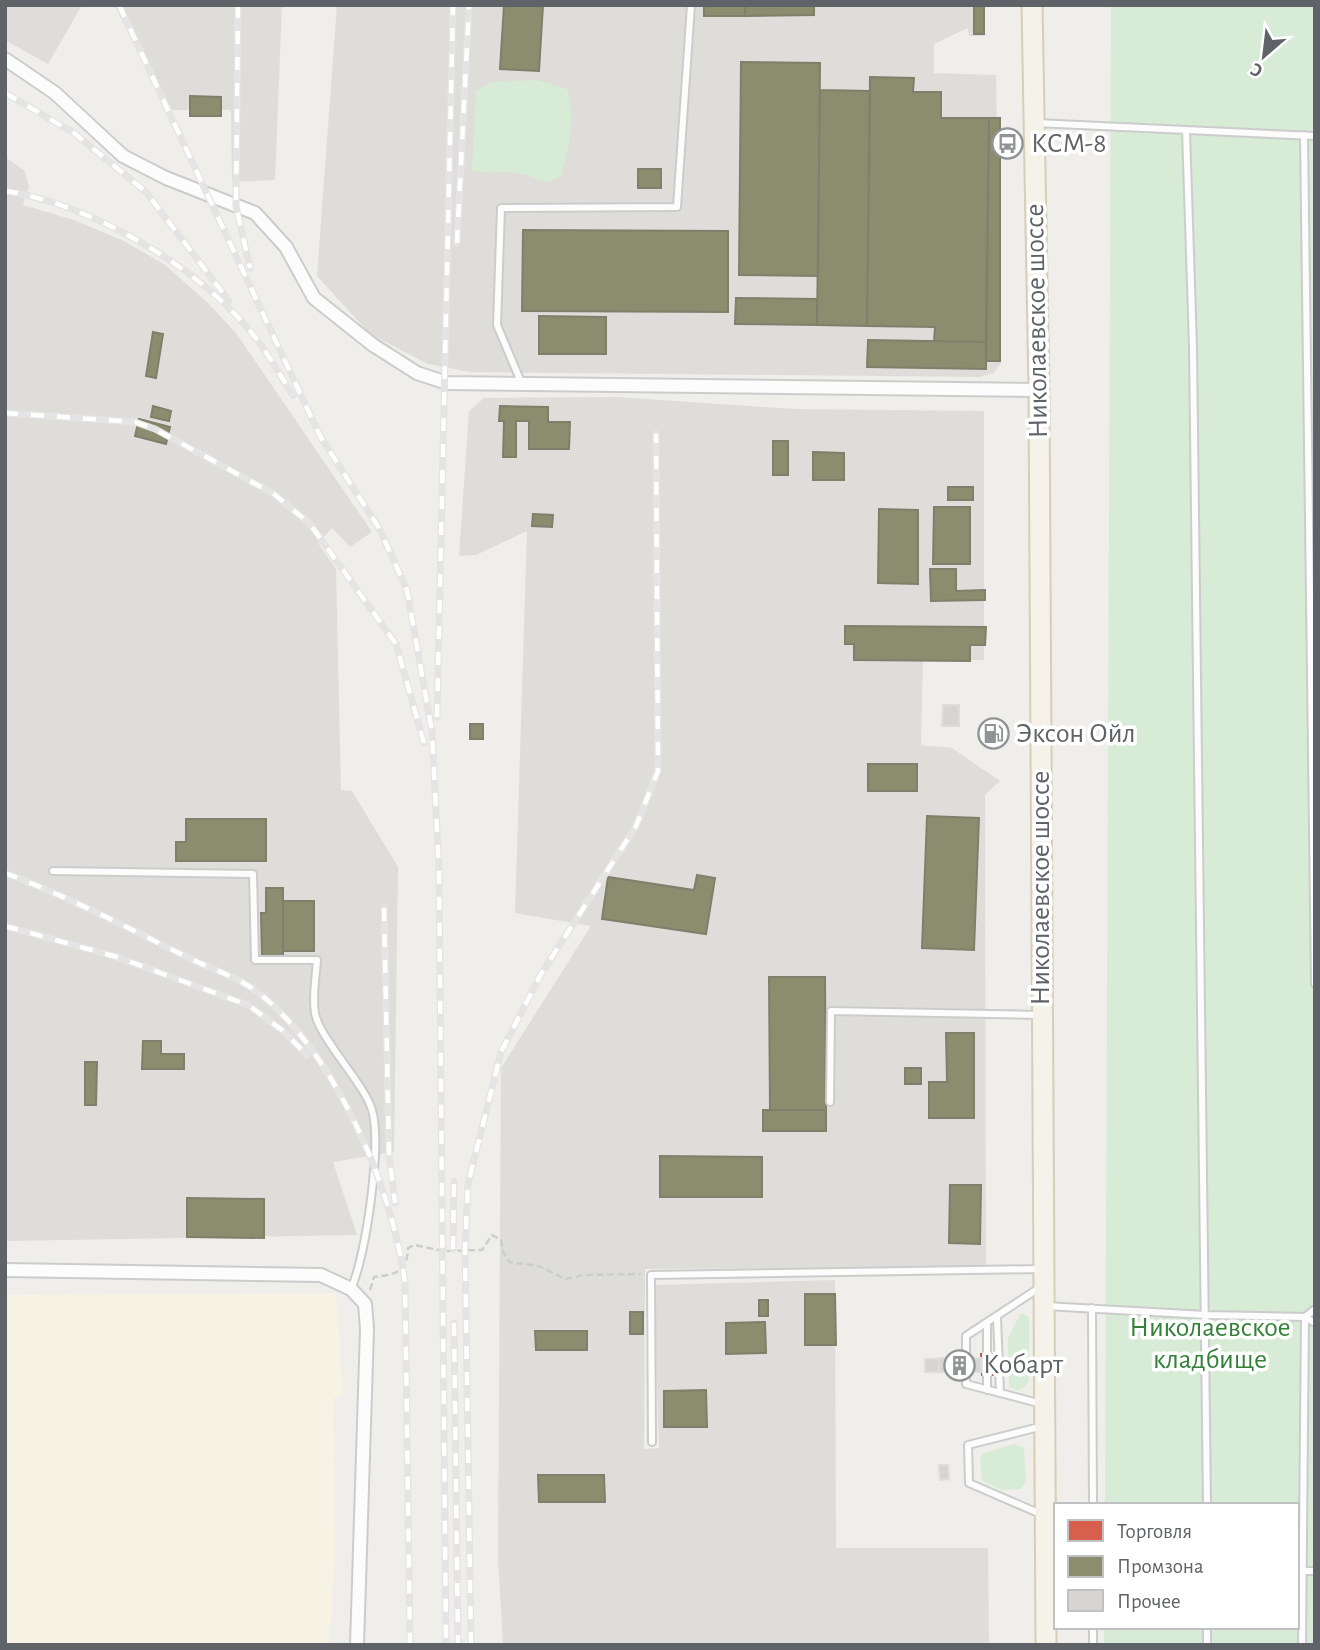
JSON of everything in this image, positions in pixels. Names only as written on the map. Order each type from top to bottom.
[{"type":"main road","name":"Николаевское шоссе","points":[[1032,5],[1039,390],[1046,1645]]},
{"type":"street","points":[[5,59],[55,93],[123,156],[166,178],[255,213],[286,247],[314,298],[384,352],[417,373],[447,383],[1039,390]]},
{"type":"street","points":[[5,1270],[321,1275],[351,1289],[365,1304],[357,1645]]},
{"type":"lane","points":[[522,384],[497,325],[501,208],[677,207],[691,5]]},
{"type":"lane","points":[[1034,123],[1315,136]]},
{"type":"lane","points":[[1186,130],[1193,348],[1207,1503]]},
{"type":"lane","points":[[1304,135],[1315,984]]},
{"type":"lane","points":[[53,871],[253,874],[255,960],[317,960],[315,1015],[372,1110],[374,1165],[370,1203],[363,1251],[351,1289]]},
{"type":"lane","points":[[830,1101],[831,1011],[1041,1015]]},
{"type":"lane","points":[[652,1442],[651,1275],[1043,1277]]},
{"type":"lane","points":[[1043,1277],[997,1317],[966,1336],[966,1384],[1044,1405]]},
{"type":"lane","points":[[1043,1306],[1206,1315],[1305,1317],[1315,1323]]},
{"type":"lane","points":[[1092,1308],[1093,1503]]},
{"type":"lane","points":[[1305,1317],[1315,1309]]},
{"type":"lane","points":[[997,1317],[1000,1393]]},
{"type":"lane","points":[[1302,1645],[1300,1571],[1305,1317]]},
{"type":"lane","points":[[987,1323],[987,1390]]},
{"type":"lane","points":[[1044,1425],[968,1445],[969,1483],[1045,1516]]},
{"type":"lane","points":[[1300,1571],[1315,1571]]},
{"type":"path","points":[[365,1304],[374,1277],[403,1268],[407,1264],[408,1248],[415,1245],[443,1251],[482,1250],[492,1235],[501,1240],[503,1252],[509,1262],[539,1266],[565,1279],[608,1274],[651,1275]]},
{"type":"shaded area","points":[[5,5],[82,5],[48,64],[5,40]]},
{"type":"shaded area","points":[[114,5],[282,5],[275,180],[232,182],[231,110],[168,110]]},
{"type":"shaded area","points":[[337,5],[984,5],[985,36],[969,36],[968,28],[934,44],[934,73],[996,75],[1001,363],[994,373],[980,377],[469,372],[428,364],[370,334],[317,276]]},
{"type":"shaded area","points":[[5,157],[24,170],[29,186],[23,205],[74,220],[124,241],[165,265],[207,302],[236,333],[372,532],[350,547],[332,528],[318,543],[336,569],[341,790],[352,791],[398,867],[394,1152],[333,1162],[357,1235],[5,1241]]},
{"type":"shaded area","points":[[617,397],[794,409],[984,411],[984,660],[923,660],[921,745],[952,748],[1000,781],[985,795],[986,1267],[645,1269],[644,1449],[659,1448],[654,1285],[835,1280],[836,1548],[988,1548],[989,1645],[503,1645],[498,1557],[501,1068],[591,926],[515,913],[527,531],[476,555],[459,556],[469,411],[484,398]]},
{"type":"shaded area","points":[[336,1293],[343,1395],[333,1398],[335,1553],[329,1645],[5,1645],[5,1295]]},
{"type":"green space","name":"Николаевское кладбище","points":[[1111,5],[1315,5],[1315,1645],[1104,1645],[1104,1629],[1299,1629],[1299,1503],[1105,1503]]},
{"type":"green space","points":[[537,80],[567,89],[570,99],[570,132],[561,176],[550,182],[519,173],[472,171],[476,91],[492,82]]},
{"type":"green space","points":[[1021,1313],[1029,1317],[1029,1380],[1024,1388],[1017,1390],[1009,1387],[1008,1338]]},
{"type":"green space","points":[[1014,1444],[1024,1448],[1026,1482],[1021,1489],[1001,1490],[982,1480],[980,1459],[984,1453]]},
{"type":"building: Торговля","name":"Кобарт","points":[[981,1354],[1002,1354],[1003,1375],[982,1375]]},
{"type":"building: Промзона","points":[[504,5],[543,5],[539,71],[500,69]]},
{"type":"building: Промзона","points":[[704,5],[745,5],[745,16],[704,16]]},
{"type":"building: Промзона","points":[[745,5],[814,5],[814,15],[745,16]]},
{"type":"building: Промзона","points":[[974,5],[984,5],[984,34],[974,34]]},
{"type":"building: Промзона","points":[[741,62],[820,63],[818,276],[739,275]]},
{"type":"building: Промзона","points":[[870,77],[914,78],[913,92],[941,92],[941,118],[989,118],[986,342],[934,341],[935,327],[867,326]]},
{"type":"building: Промзона","points":[[820,90],[870,91],[867,326],[817,325]]},
{"type":"building: Промзона","points":[[190,96],[221,97],[221,116],[190,116]]},
{"type":"building: Промзона","points":[[989,118],[1000,118],[1000,361],[986,361]]},
{"type":"building: Промзона","points":[[638,169],[661,169],[661,188],[638,188]]},
{"type":"building: Промзона","points":[[523,230],[728,231],[728,312],[522,311]]},
{"type":"building: Промзона","points":[[736,298],[817,299],[817,325],[735,324]]},
{"type":"building: Промзона","points":[[539,316],[606,317],[606,354],[539,354]]},
{"type":"building: Промзона","points":[[153,332],[163,334],[156,378],[146,376]]},
{"type":"building: Промзона","points":[[868,340],[986,342],[986,369],[867,367]]},
{"type":"building: Промзона","points":[[153,406],[171,411],[169,421],[151,417]]},
{"type":"building: Промзона","points":[[500,406],[548,407],[548,422],[570,422],[569,449],[529,449],[529,421],[516,421],[516,457],[503,457],[504,421],[499,421]]},
{"type":"building: Промзона","points":[[139,419],[170,427],[166,444],[135,436]]},
{"type":"building: Промзона","points":[[773,441],[788,441],[788,475],[773,475]]},
{"type":"building: Промзона","points":[[813,452],[844,453],[844,480],[813,480]]},
{"type":"building: Промзона","points":[[948,487],[973,487],[973,500],[948,500]]},
{"type":"building: Промзона","points":[[934,507],[970,507],[970,564],[933,564]]},
{"type":"building: Промзона","points":[[879,509],[918,510],[918,584],[878,583]]},
{"type":"building: Промзона","points":[[533,514],[553,515],[552,527],[532,526]]},
{"type":"building: Промзона","points":[[930,569],[956,569],[956,591],[985,590],[985,600],[931,601]]},
{"type":"building: Промзона","points":[[845,626],[986,627],[985,645],[970,645],[970,661],[854,660],[854,644],[845,644]]},
{"type":"building: Промзона","points":[[470,724],[483,724],[483,739],[470,739]]},
{"type":"building: Промзона","points":[[868,764],[917,764],[917,791],[868,791]]},
{"type":"building: Промзона","points":[[927,816],[979,818],[974,950],[922,948]]},
{"type":"building: Промзона","points":[[186,819],[266,819],[266,861],[176,861],[176,842],[186,842]]},
{"type":"building: Промзона","points":[[697,875],[715,878],[706,934],[602,919],[608,877],[694,890]]},
{"type":"building: Промзона","points":[[266,888],[283,888],[283,956],[262,956],[261,913],[266,913]]},
{"type":"building: Промзона","points":[[283,901],[314,901],[314,951],[283,951]]},
{"type":"building: Промзона","points":[[769,977],[825,977],[826,1110],[770,1110]]},
{"type":"building: Промзона","points":[[946,1033],[974,1033],[974,1118],[929,1118],[929,1082],[947,1082]]},
{"type":"building: Промзона","points":[[143,1041],[161,1041],[161,1054],[184,1054],[184,1069],[142,1069]]},
{"type":"building: Промзона","points":[[85,1062],[97,1062],[96,1105],[85,1105]]},
{"type":"building: Промзона","points":[[905,1068],[921,1068],[921,1084],[905,1084]]},
{"type":"building: Промзона","points":[[763,1110],[826,1110],[826,1131],[763,1131]]},
{"type":"building: Промзона","points":[[660,1156],[762,1157],[762,1197],[660,1197]]},
{"type":"building: Промзона","points":[[950,1185],[981,1185],[980,1244],[949,1243]]},
{"type":"building: Промзона","points":[[187,1198],[264,1199],[264,1238],[187,1237]]},
{"type":"building: Промзона","points":[[805,1294],[835,1294],[836,1345],[805,1345]]},
{"type":"building: Промзона","points":[[759,1300],[768,1300],[768,1316],[759,1316]]},
{"type":"building: Промзона","points":[[630,1312],[643,1312],[643,1334],[630,1334]]},
{"type":"building: Промзона","points":[[765,1322],[766,1353],[726,1354],[726,1323]]},
{"type":"building: Промзона","points":[[535,1331],[587,1331],[587,1350],[536,1350]]},
{"type":"building: Промзона","points":[[706,1390],[707,1427],[664,1427],[664,1391]]},
{"type":"building: Промзона","points":[[538,1475],[604,1475],[605,1502],[539,1502]]},
{"type":"building: Прочее","points":[[943,705],[959,705],[959,726],[942,726]]},
{"type":"building: Прочее","points":[[939,1358],[939,1372],[925,1372],[925,1359]]},
{"type":"building: Прочее","name":"Кобарт","points":[[939,1358],[981,1358],[982,1372],[939,1372]]},
{"type":"building: Прочее","points":[[939,1465],[948,1465],[949,1479],[940,1480]]},
{"type":"railway","points":[[119,5],[320,436],[379,528],[407,590],[432,732],[439,869],[446,1645]]},
{"type":"railway","points":[[238,5],[236,206],[250,268]]},
{"type":"railway","points":[[437,717],[453,5]]},
{"type":"railway","points":[[457,243],[469,5]]},
{"type":"railway","points":[[5,93],[74,133],[146,192],[229,301]]},
{"type":"railway","points":[[5,191],[72,209],[140,242],[172,262],[202,284],[251,332],[293,395]]},
{"type":"railway","points":[[5,413],[135,422],[155,429],[274,494],[310,524],[396,644],[424,743]]},
{"type":"railway","points":[[471,1645],[465,1249],[468,1184],[501,1052],[541,974],[636,826],[658,771],[656,434]]},
{"type":"railway","points":[[5,873],[77,903],[236,979],[260,994],[288,1020],[313,1051],[356,1125],[388,1206],[405,1282],[410,1645]]},
{"type":"railway","points":[[384,908],[389,1155],[395,1203]]},
{"type":"railway","points":[[5,926],[117,957],[248,1005],[282,1030],[307,1055]]},
{"type":"railway","points":[[453,1249],[454,1181]]},
{"type":"railway","points":[[454,1323],[458,1645]]},
{"type":"place","name":"КСМ-8","points":[[1008,144]]},
{"type":"place","name":"Эксон Ойл","points":[[993,734]]},
{"type":"place","name":"Кобарт","points":[[960,1365]]}]
